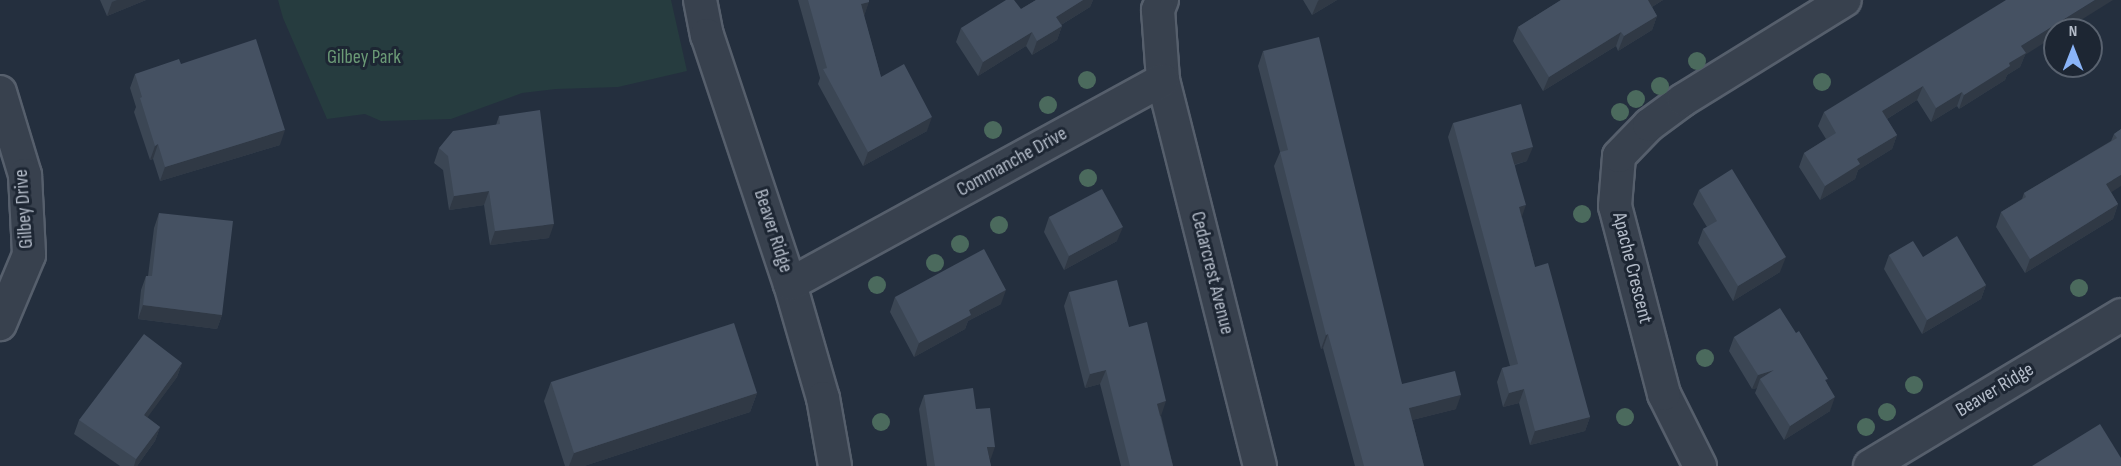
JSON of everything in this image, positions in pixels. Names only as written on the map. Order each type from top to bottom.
[{"type":"street","name":"Beaver Ridge","points":[[700,0],[707,35],[790,284],[823,399],[835,466]]},
{"type":"street","points":[[1162,0],[1158,10],[1162,80]]},
{"type":"street","name":"Apache Crescent","points":[[1700,466],[1664,394],[1615,206],[1619,156],[1649,125],[1683,100],[1845,0]]},
{"type":"street","name":"Commanche Drive","points":[[790,284],[1162,80]]},
{"type":"street","name":"Cedarcrest Avenue","points":[[1162,80],[1260,466]]},
{"type":"street","name":"Gilbey Drive","points":[[0,92],[25,175],[29,255],[0,324]]},
{"type":"street","name":"Beaver Ridge","points":[[1870,466],[2117,326]]},
{"type":"green space","name":"Gilbey Park","points":[[278,0],[671,0],[687,71],[618,87],[556,89],[522,93],[451,119],[381,121],[365,114],[327,119],[283,18]]},
{"type":"building","points":[[808,0],[869,0],[861,4],[881,77],[904,64],[932,117],[868,152],[823,69],[827,68]]},
{"type":"building","points":[[1006,0],[1014,0],[1021,9],[1036,0],[1083,0],[1056,17],[1062,26],[1037,41],[1032,32],[983,62],[961,28]]},
{"type":"building","points":[[1561,0],[1648,0],[1657,16],[1624,36],[1621,32],[1549,77],[1518,27]]},
{"type":"building","points":[[2006,0],[2095,0],[2066,18],[2043,18],[2043,32],[2021,46],[2026,53],[1964,95],[1962,92],[1936,108],[1923,86],[1882,111],[1897,135],[1857,159],[1860,164],[1825,186],[1804,153],[1836,133],[1824,112]]},
{"type":"building","points":[[1319,37],[1402,384],[1455,371],[1461,395],[1409,408],[1424,466],[1364,466],[1328,334],[1326,335],[1280,152],[1288,150],[1263,51]]},
{"type":"building","points":[[256,39],[285,130],[165,167],[158,144],[155,146],[135,74],[179,59],[181,64]]},
{"type":"building","points":[[1521,104],[1533,147],[1511,153],[1526,205],[1519,207],[1535,267],[1548,263],[1590,417],[1535,431],[1524,389],[1509,393],[1502,368],[1518,364],[1453,123]]},
{"type":"building","points":[[540,110],[554,224],[495,231],[489,191],[454,196],[448,156],[439,148],[453,131],[500,124],[499,116]]},
{"type":"building","points":[[2121,129],[2121,175],[2106,184],[2118,204],[2030,259],[2001,212],[2026,197],[2024,193],[2117,138],[2114,134]]},
{"type":"building","points":[[1732,169],[1786,257],[1738,286],[1703,229],[1717,221],[1699,190]]},
{"type":"building","points":[[1102,189],[1123,227],[1069,256],[1049,217]]},
{"type":"building","points":[[159,213],[233,221],[222,315],[143,305],[146,276],[152,276]]},
{"type":"building","points":[[1957,236],[1986,285],[1927,320],[1889,255],[1913,241],[1923,257]]},
{"type":"building","points":[[984,249],[1006,290],[969,310],[971,315],[919,343],[895,297]]},
{"type":"building","points":[[1117,280],[1129,327],[1147,322],[1166,401],[1157,404],[1173,466],[1130,466],[1106,370],[1090,374],[1069,292]]},
{"type":"building","points":[[1780,308],[1796,333],[1799,331],[1828,379],[1825,380],[1835,397],[1790,426],[1760,379],[1774,370],[1758,375],[1734,337]]},
{"type":"building","points":[[734,323],[757,393],[574,453],[551,382]]},
{"type":"building","points":[[144,334],[182,363],[144,415],[160,427],[136,459],[79,420]]},
{"type":"building","points":[[973,388],[976,409],[990,408],[995,447],[987,447],[991,466],[935,466],[924,395]]},
{"type":"building","points":[[2100,424],[2121,458],[2121,466],[2032,466]]}]
